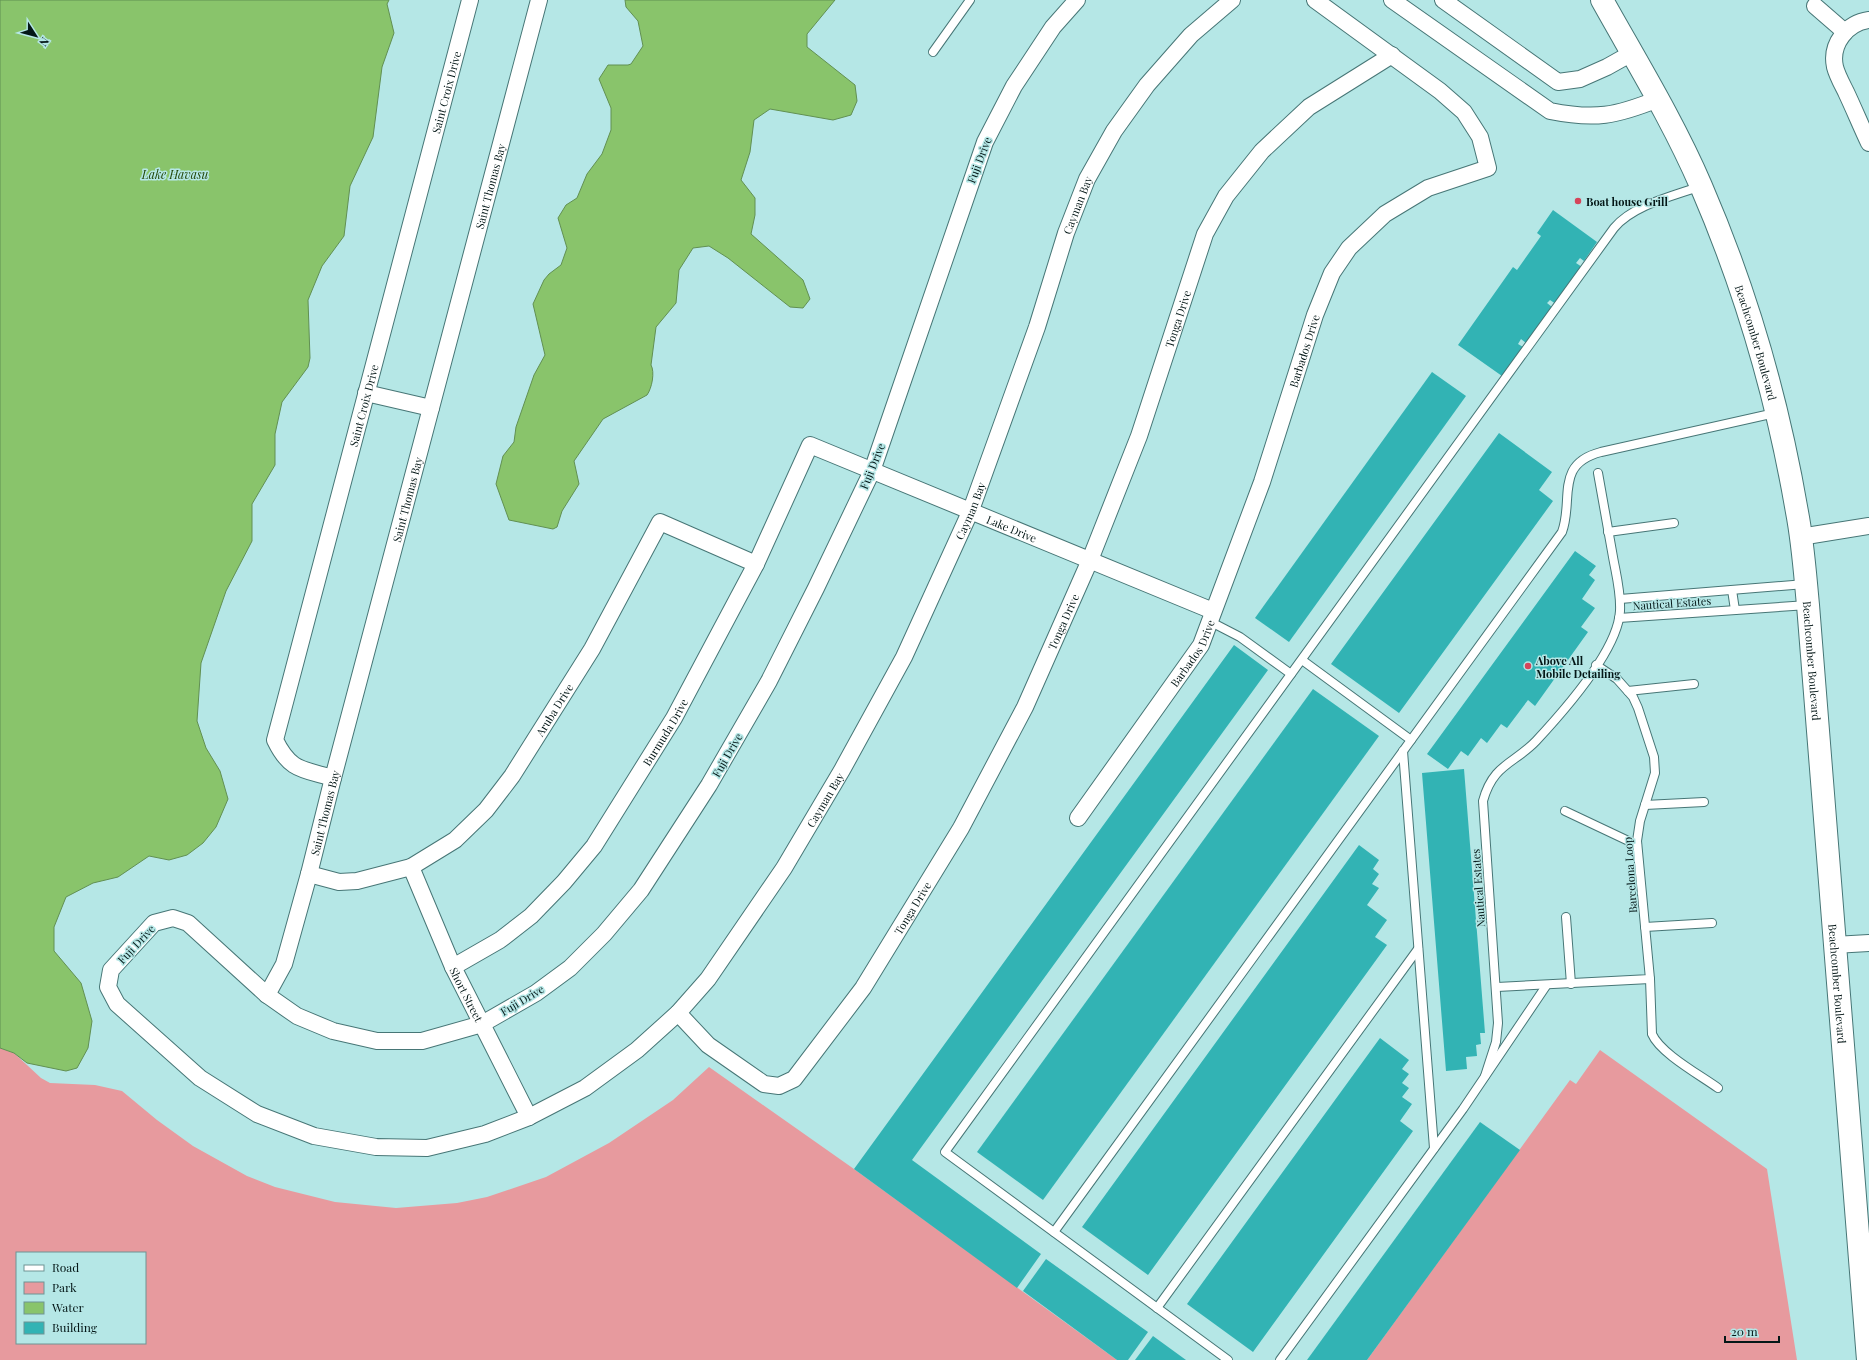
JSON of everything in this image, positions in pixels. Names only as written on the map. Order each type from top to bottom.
[{"type":"street","name":"Saint Croix Drive","points":[[333,778],[295,766],[282,755],[276,740],[470,0]]},
{"type":"street","name":"Saint Thomas Bay","points":[[267,995],[284,964],[309,874],[333,778],[539,0]]},
{"type":"street","name":"Fuji Drive","points":[[678,1013],[637,1050],[585,1088],[529,1117],[485,1134],[427,1148],[376,1147],[314,1136],[256,1114],[200,1078],[116,1004],[108,987],[112,970],[154,923],[173,918],[188,923],[267,995],[297,1016],[333,1031],[377,1040],[422,1041],[482,1024],[536,994],[570,968],[604,934],[641,890],[709,785],[769,681],[816,588],[872,471],[985,142],[1014,86],[1053,27],[1077,0]]},
{"type":"street","name":"Cayman Bay","points":[[678,1013],[708,979],[784,868],[842,770],[904,657],[971,510],[1037,327],[1066,233],[1087,179],[1114,131],[1147,84],[1192,35],[1232,0]]},
{"type":"street","name":"Barbados Drive","points":[[1078,818],[1201,645],[1262,482],[1315,315],[1332,273],[1349,248],[1385,214],[1428,188],[1488,168],[1480,137],[1464,112],[1440,91],[1315,0]]},
{"type":"street","points":[[1392,0],[1550,111],[1573,116],[1601,117],[1633,109],[1658,99]]},
{"type":"street","points":[[1443,0],[1558,82],[1580,79],[1607,67],[1632,53]]},
{"type":"street","name":"Beachcomber Boulevard","points":[[1602,0],[1658,99],[1701,186],[1749,315],[1776,413],[1796,506],[1807,595],[1868,1360]]},
{"type":"street","points":[[1815,6],[1845,32]]},
{"type":"street","points":[[1869,20],[1855,24],[1845,32],[1836,50],[1836,67],[1869,143]]},
{"type":"street","name":"Tonga Drive","points":[[678,1013],[708,1045],[764,1084],[779,1086],[794,1079],[863,988],[961,828],[1025,707],[1090,560],[1139,436],[1205,234],[1226,196],[1262,151],[1309,107],[1392,56]]},
{"type":"street","points":[[366,393],[431,408]]},
{"type":"street","name":"Lake Drive","points":[[810,445],[1090,560],[1212,617]]},
{"type":"street","name":"Burmuda Drive","points":[[453,966],[500,940],[531,916],[564,882],[594,846],[674,718],[756,564],[810,445]]},
{"type":"street","name":"Aruba Drive","points":[[309,874],[339,882],[357,880],[411,867],[455,840],[486,810],[512,776],[592,649],[660,522],[756,564]]},
{"type":"street","points":[[1800,537],[1869,526]]},
{"type":"street","name":"Short Street","points":[[411,867],[453,966],[529,1117]]},
{"type":"street","points":[[1834,945],[1869,943]]},
{"type":"lane","points":[[933,52],[970,0]]},
{"type":"lane","points":[[1228,1360],[945,1152],[1617,224],[1638,209],[1701,186]]},
{"type":"lane","points":[[1054,1232],[1562,532],[1565,520],[1568,483],[1572,473],[1581,461],[1591,455],[1601,452],[1776,413]]},
{"type":"lane","points":[[1598,473],[1620,599],[1619,618]]},
{"type":"lane","points":[[1608,532],[1674,523]]},
{"type":"lane","points":[[1732,590],[1735,610]]},
{"type":"lane","name":"Nautical Estates","points":[[1620,599],[1732,590],[1807,595]]},
{"type":"lane","name":"Nautical Estates","points":[[1485,1076],[1498,1036],[1497,987],[1483,805],[1490,782],[1499,770],[1534,743],[1568,705],[1613,639],[1619,618],[1735,610],[1807,595]]},
{"type":"lane","points":[[1212,617],[1291,674]]},
{"type":"lane","points":[[1302,660],[1411,740]]},
{"type":"lane","name":"Barcelona Loop","points":[[1596,665],[1617,679],[1628,691],[1638,708],[1654,757],[1655,774],[1638,828],[1637,845],[1650,979],[1652,1034],[1664,1050],[1718,1088]]},
{"type":"lane","points":[[1628,691],[1694,684]]},
{"type":"lane","points":[[1403,751],[1434,1148]]},
{"type":"lane","points":[[1645,805],[1704,802]]},
{"type":"lane","points":[[1565,811],[1637,845]]},
{"type":"lane","points":[[1566,917],[1571,984]]},
{"type":"lane","points":[[1644,927],[1712,923]]},
{"type":"lane","points":[[1156,1308],[1418,949]]},
{"type":"lane","points":[[1497,987],[1546,986],[1650,979]]},
{"type":"lane","name":"Nautical Estates","points":[[1280,1360],[1463,1108],[1546,986]]},
{"type":"green space","points":[[0,1048],[14,1053],[41,1078],[50,1083],[95,1085],[122,1091],[157,1120],[193,1146],[247,1176],[275,1187],[335,1202],[396,1208],[457,1203],[487,1197],[546,1177],[609,1143],[673,1100],[709,1067],[854,1169],[1117,1360],[0,1360]]},
{"type":"green space","points":[[1600,1050],[1767,1169],[1797,1360],[1367,1360],[1570,1080],[1576,1084]]},
{"type":"water","name":"Lake Havasu","points":[[0,0],[389,0],[387,4],[394,33],[382,67],[373,137],[350,186],[344,236],[322,266],[308,300],[310,358],[308,367],[282,402],[275,434],[275,465],[252,504],[252,541],[226,591],[201,663],[197,721],[206,748],[220,771],[228,799],[216,827],[203,843],[187,855],[169,860],[149,856],[118,877],[93,883],[66,897],[54,927],[54,951],[81,983],[92,1021],[88,1048],[77,1068],[66,1071],[27,1063],[14,1053],[0,1048]]},
{"type":"water","points":[[625,0],[835,0],[807,34],[807,47],[855,85],[857,101],[851,115],[833,120],[770,109],[754,120],[750,152],[741,180],[755,198],[755,215],[751,234],[803,280],[810,299],[803,308],[790,307],[728,258],[709,246],[693,248],[679,270],[676,303],[656,327],[651,365],[653,372],[649,392],[647,395],[603,419],[574,461],[579,484],[562,511],[557,527],[553,529],[509,520],[496,484],[503,456],[514,442],[516,427],[534,375],[545,355],[533,304],[544,280],[561,265],[567,248],[558,218],[566,205],[577,198],[587,174],[602,154],[611,130],[611,108],[599,79],[608,65],[631,64],[643,46],[638,21],[626,7]]},
{"type":"building","points":[[1553,210],[1597,242],[1584,261],[1580,258],[1576,263],[1582,267],[1556,304],[1550,300],[1547,303],[1552,307],[1526,343],[1521,339],[1518,344],[1523,347],[1502,376],[1458,345],[1513,267],[1517,270],[1541,236],[1537,233]]},
{"type":"building","points":[[1432,372],[1466,396],[1289,642],[1255,618]]},
{"type":"building","points":[[1499,433],[1552,472],[1539,490],[1553,501],[1399,713],[1331,664]]},
{"type":"building","name":"Above All Mobile Detailing","points":[[1575,551],[1596,566],[1589,575],[1595,580],[1582,599],[1595,608],[1581,627],[1588,632],[1535,706],[1528,700],[1507,728],[1501,724],[1487,743],[1481,738],[1468,756],[1461,751],[1448,769],[1427,754]]},
{"type":"building","points":[[1234,645],[1268,670],[912,1160],[1041,1254],[1017,1288],[854,1169]]},
{"type":"building","points":[[1313,689],[1379,736],[1043,1200],[977,1152]]},
{"type":"building","points":[[1464,769],[1485,1033],[1480,1033],[1481,1044],[1476,1045],[1477,1056],[1466,1057],[1467,1069],[1446,1071],[1422,773]]},
{"type":"building","points":[[1359,845],[1379,860],[1373,869],[1379,874],[1372,884],[1379,888],[1367,905],[1387,920],[1375,937],[1387,945],[1148,1275],[1082,1227]]},
{"type":"building","points":[[1380,1038],[1409,1060],[1402,1069],[1409,1074],[1402,1083],[1409,1088],[1402,1097],[1412,1104],[1400,1121],[1413,1131],[1253,1352],[1187,1304]]},
{"type":"building","points":[[1480,1122],[1520,1150],[1367,1360],[1307,1360]]},
{"type":"building","points":[[1046,1259],[1148,1332],[1128,1360],[1117,1360],[1023,1291]]},
{"type":"building","points":[[1153,1336],[1186,1360],[1135,1360]]},
{"type":"place","name":"Boat house Grill","points":[[1578,201]]},
{"type":"place","name":"Above All Mobile Detailing","points":[[1528,666]]}]
